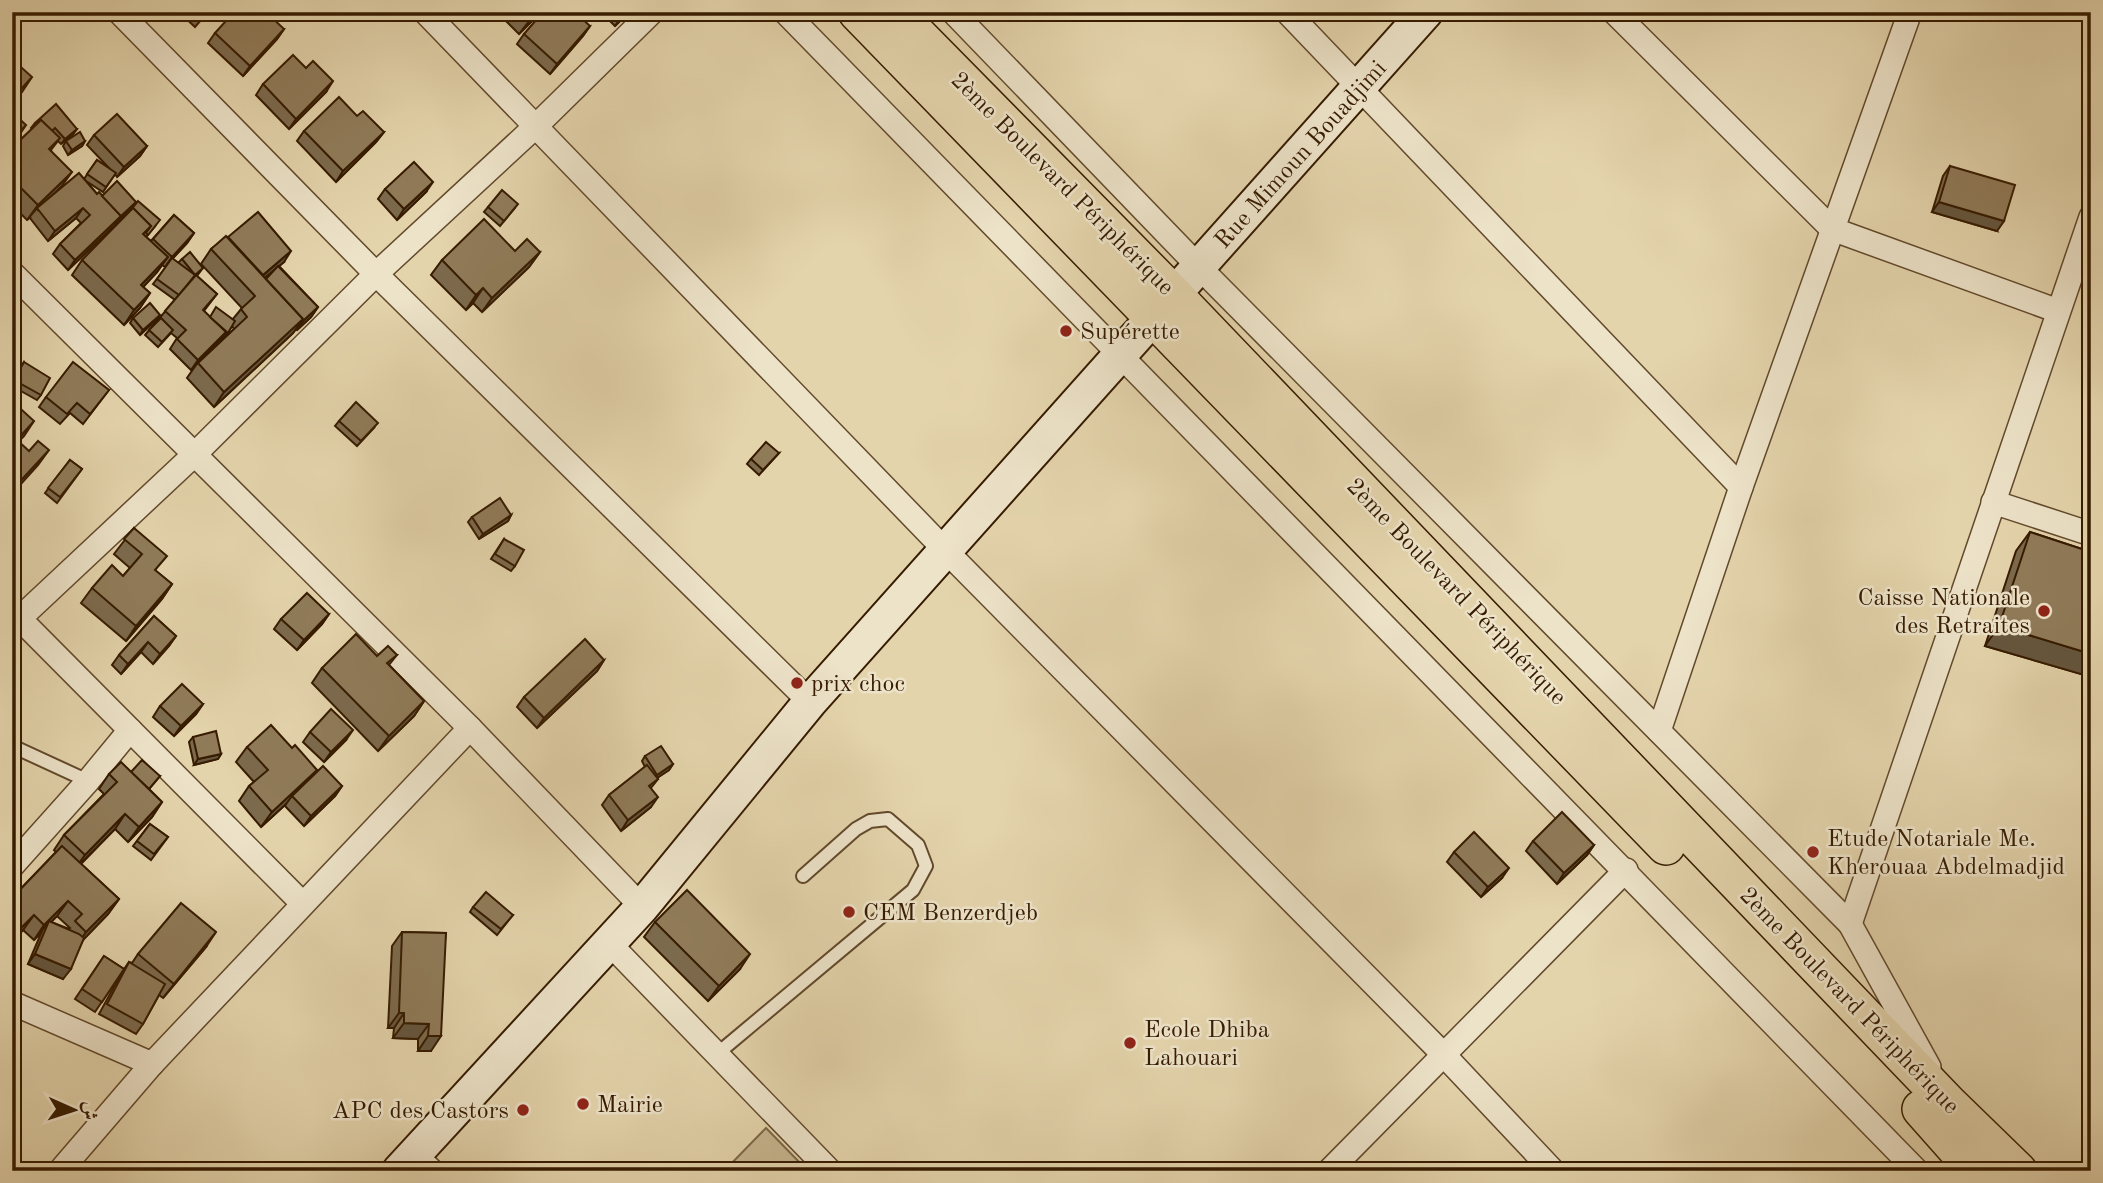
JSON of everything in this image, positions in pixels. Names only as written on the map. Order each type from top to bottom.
[{"type":"main road","name":"2ème Boulevard Périphérique","points":[[857,12],[1163,305],[2018,1171]]},
{"type":"main road","name":"2ème Boulevard Périphérique","points":[[895,12],[1163,305],[1945,1133],[1976,1171]]},
{"type":"street","points":[[119,12],[376,274],[810,702]]},
{"type":"street","points":[[425,12],[946,551],[1443,1055],[1553,1171]]},
{"type":"street","points":[[303,904],[16,614],[195,454],[376,274],[536,126],[652,12]]},
{"type":"street","points":[[785,12],[1118,355],[1626,870],[1917,1171]]},
{"type":"street","points":[[953,12],[1199,267],[1850,924],[1948,1103]]},
{"type":"street","points":[[1287,12],[1741,487]]},
{"type":"street","name":"Rue Mimoun Bouadjimi","points":[[415,1165],[642,907],[810,702],[1426,12]]},
{"type":"street","points":[[1614,12],[1832,229],[2058,311]]},
{"type":"street","points":[[1660,731],[1741,487],[1910,12]]},
{"type":"street","points":[[1850,924],[2091,217]]},
{"type":"street","points":[[12,274],[470,728],[642,907]]},
{"type":"street","points":[[1993,502],[2091,534]]},
{"type":"street","points":[[60,1171],[152,1064],[470,728]]},
{"type":"street","points":[[12,866],[131,730]]},
{"type":"street","points":[[1329,1171],[1626,870]]},
{"type":"street","points":[[610,944],[830,1171]]},
{"type":"street","points":[[12,1003],[152,1064]]},
{"type":"lane","points":[[12,746],[88,781]]},
{"type":"lane","points":[[718,1055],[913,890],[926,866],[918,845],[888,819],[870,821],[856,829],[803,876]]},
{"type":"shaded area","points":[[766,1128],[808,1171],[724,1171]]},
{"type":"building","points":[[234,12],[252,12],[256,17],[260,12],[266,12],[284,29],[250,66],[215,33]]},
{"type":"building","points":[[522,12],[537,12],[530,20]]},
{"type":"building","points":[[543,12],[575,12],[590,26],[557,64],[524,34]]},
{"type":"building","points":[[293,55],[306,68],[313,61],[333,81],[296,119],[263,84]]},
{"type":"building","points":[[12,59],[32,77],[12,99]]},
{"type":"building","points":[[339,97],[357,116],[363,111],[384,132],[343,171],[304,131]]},
{"type":"building","points":[[56,104],[77,129],[65,139],[55,128],[52,131],[41,120],[36,125],[35,123]]},
{"type":"building","points":[[12,112],[26,125],[12,140]]},
{"type":"building","points":[[117,114],[147,146],[124,167],[94,135]]},
{"type":"building","points":[[41,120],[60,138],[49,149],[72,172],[38,205],[12,179],[12,148]]},
{"type":"building","points":[[80,132],[85,141],[72,150],[66,141]]},
{"type":"building","points":[[97,160],[116,173],[106,187],[87,174]]},
{"type":"building","points":[[414,162],[433,182],[404,209],[385,189]]},
{"type":"building","points":[[1950,166],[2015,185],[2004,221],[1939,202]]},
{"type":"building","points":[[79,173],[121,216],[75,260],[60,244],[90,215],[83,208],[55,231],[37,208]]},
{"type":"building","points":[[117,181],[136,202],[120,217],[102,196]]},
{"type":"building","points":[[502,190],[518,204],[504,221],[488,207]]},
{"type":"building","points":[[138,201],[160,220],[148,235],[146,233],[151,226],[133,208],[129,212]]},
{"type":"building","points":[[133,208],[151,226],[143,234],[168,257],[141,285],[150,293],[134,310],[82,260]]},
{"type":"building","points":[[258,212],[291,251],[263,275],[228,237]]},
{"type":"building","points":[[174,215],[194,233],[172,257],[153,239]]},
{"type":"building","points":[[484,219],[515,251],[527,239],[540,252],[492,298],[483,288],[476,295],[442,260]]},
{"type":"building","points":[[226,236],[303,319],[224,392],[198,363],[247,317],[241,309],[255,296],[211,249]]},
{"type":"building","points":[[190,252],[203,268],[195,275],[182,259]]},
{"type":"building","points":[[172,258],[195,275],[179,295],[157,279]]},
{"type":"building","points":[[278,266],[318,307],[304,320],[266,279]]},
{"type":"building","points":[[196,275],[217,294],[203,310],[226,332],[198,360],[177,339],[186,330],[165,311]]},
{"type":"building","points":[[150,303],[160,315],[143,330],[133,318]]},
{"type":"building","points":[[216,307],[235,321],[228,333],[210,317]]},
{"type":"building","points":[[161,318],[173,330],[162,342],[149,330]]},
{"type":"building","points":[[24,362],[50,378],[41,395],[14,380]]},
{"type":"building","points":[[73,362],[109,390],[90,414],[77,403],[67,414],[46,397]]},
{"type":"building","points":[[12,401],[34,421],[17,440],[29,451],[38,441],[49,450],[12,490]]},
{"type":"building","points":[[356,402],[378,423],[361,441],[339,421]]},
{"type":"building","points":[[766,442],[779,453],[763,470],[751,459]]},
{"type":"building","points":[[70,460],[82,469],[60,497],[48,488]]},
{"type":"building","points":[[500,498],[511,515],[483,534],[472,517]]},
{"type":"building","points":[[134,528],[167,556],[155,570],[172,584],[136,626],[92,588],[112,565],[123,576],[142,554],[124,539]]},
{"type":"building","name":"Caisse Nationale des Retraites","points":[[2030,532],[2091,552],[2091,654],[1999,626]]},
{"type":"building","points":[[504,539],[524,550],[515,566],[495,554]]},
{"type":"building","points":[[307,593],[329,614],[304,640],[281,619]]},
{"type":"building","points":[[154,616],[176,636],[160,654],[148,642],[128,664],[119,655]]},
{"type":"building","points":[[356,634],[377,656],[388,646],[397,655],[387,663],[424,701],[389,736],[322,668]]},
{"type":"building","points":[[585,639],[604,660],[544,718],[524,697]]},
{"type":"building","points":[[182,684],[203,704],[181,726],[160,706]]},
{"type":"building","points":[[331,709],[353,730],[331,752],[310,732]]},
{"type":"building","points":[[271,725],[292,748],[295,745],[317,770],[272,812],[249,786],[268,770],[247,747]]},
{"type":"building","points":[[216,731],[221,754],[198,759],[193,737]]},
{"type":"building","points":[[661,746],[673,764],[657,775],[645,756]]},
{"type":"building","points":[[142,760],[160,776],[149,789],[131,772]]},
{"type":"building","points":[[121,762],[162,802],[139,827],[125,814],[85,855],[64,835],[117,782],[109,774]]},
{"type":"building","points":[[647,765],[658,779],[649,786],[658,797],[628,820],[609,795]]},
{"type":"building","points":[[323,766],[342,786],[311,816],[292,796]]},
{"type":"building","points":[[1562,812],[1594,845],[1564,873],[1533,841]]},
{"type":"building","points":[[150,824],[168,837],[154,854],[137,841]]},
{"type":"building","points":[[1474,832],[1509,868],[1488,887],[1454,852]]},
{"type":"building","points":[[62,846],[119,899],[86,932],[75,921],[82,914],[68,901],[44,925],[34,915],[14,935],[12,898]]},
{"type":"building","points":[[687,890],[750,954],[719,986],[655,922]]},
{"type":"building","points":[[486,892],[513,915],[501,929],[473,907]]},
{"type":"building","points":[[181,903],[216,932],[174,984],[138,954]]},
{"type":"building","points":[[49,921],[84,938],[71,969],[35,954]]},
{"type":"building","points":[[402,932],[446,933],[441,1036],[428,1036],[429,1024],[404,1023],[404,1013],[399,1013]]},
{"type":"building","points":[[104,956],[124,969],[102,1002],[82,989]]},
{"type":"building","points":[[129,962],[165,984],[143,1024],[107,1004]]},
{"type":"place","name":"Supérette","points":[[1066,331]]},
{"type":"place","name":"Caisse Nationale des Retraites","points":[[2044,611]]},
{"type":"place","name":"prix choc","points":[[797,683]]},
{"type":"place","name":"Etude Notariale Me. Kherouaa Abdelmadjid","points":[[1813,852]]},
{"type":"place","name":"CEM Benzerdjeb","points":[[849,912]]},
{"type":"place","name":"Ecole Dhiba Lahouari","points":[[1130,1043]]},
{"type":"place","name":"Mairie","points":[[583,1104]]},
{"type":"place","name":"APC des Castors","points":[[523,1110]]}]
